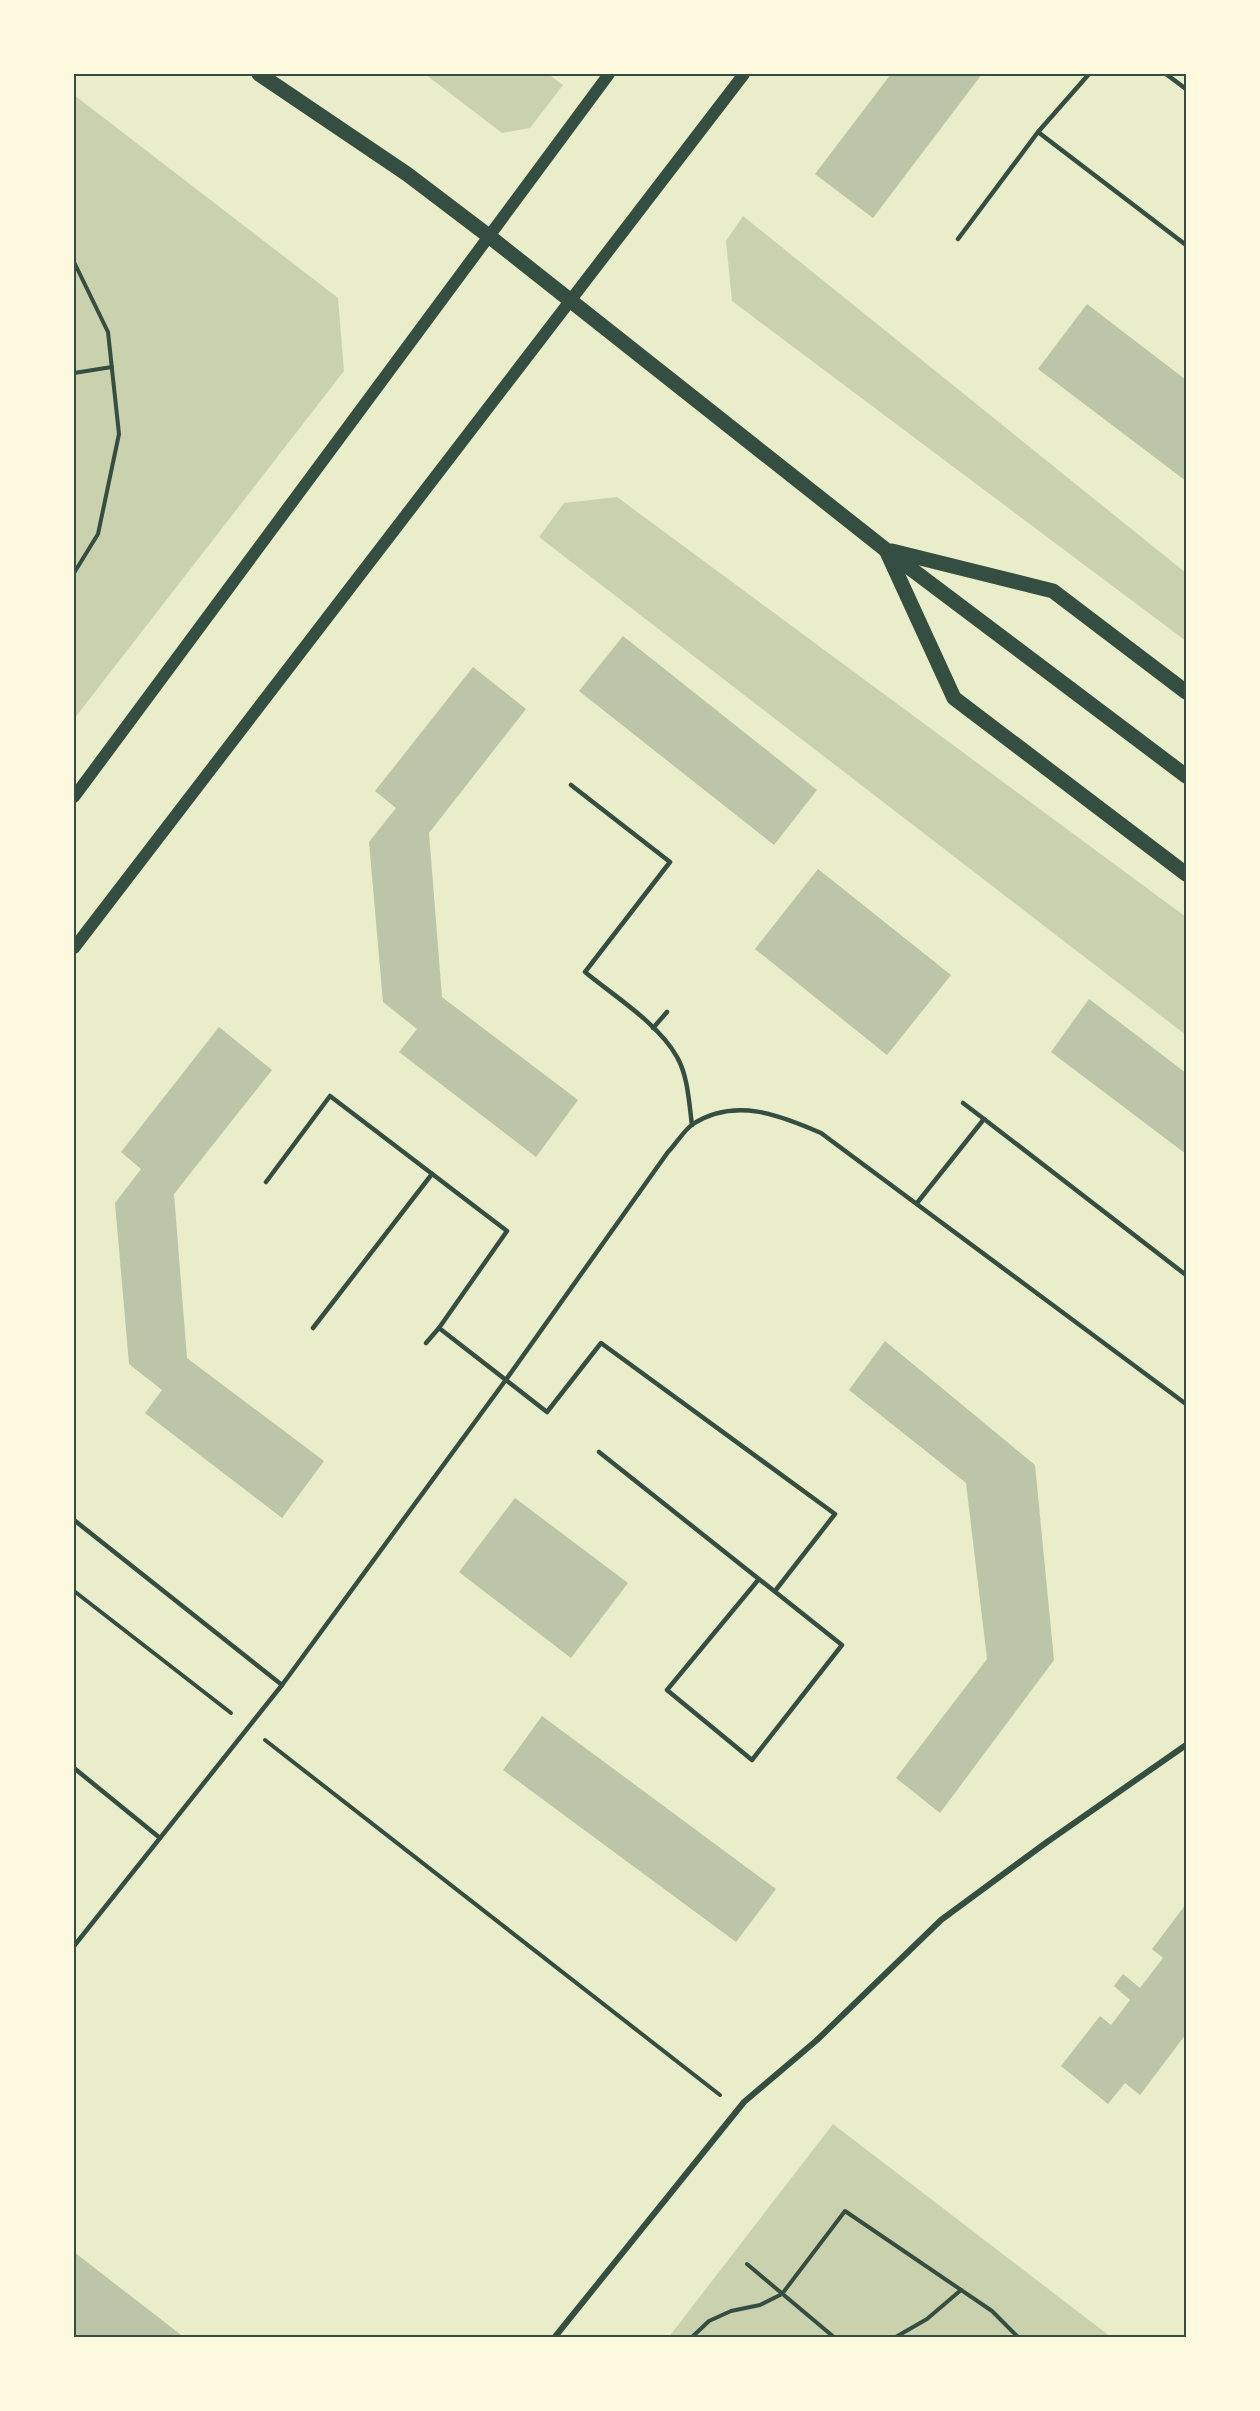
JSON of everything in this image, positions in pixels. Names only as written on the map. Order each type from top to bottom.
[{"type":"main road","points":[[259,74],[407,174],[886,550],[1186,776]]},
{"type":"main road","points":[[74,797],[609,74]]},
{"type":"main road","points":[[74,948],[744,74]]},
{"type":"main road","points":[[886,550],[1053,591],[1186,692]]},
{"type":"main road","points":[[886,550],[954,698],[1186,874]]},
{"type":"street","points":[[554,2337],[744,2102],[817,2040],[941,1920],[1047,1842],[1186,1745]]},
{"type":"lane","points":[[958,239],[1038,132],[1089,74]]},
{"type":"lane","points":[[1166,74],[1186,89]]},
{"type":"lane","points":[[1038,132],[1186,245]]},
{"type":"lane","points":[[571,785],[670,862],[585,972],[662,1035],[678,1058],[687,1087],[692,1125]]},
{"type":"lane","points":[[653,1028],[667,1012]]},
{"type":"lane","points":[[266,1182],[330,1096],[507,1232],[426,1343]]},
{"type":"lane","points":[[963,1103],[1186,1275]]},
{"type":"lane","points":[[74,1946],[282,1684],[505,1381],[668,1152],[692,1125],[724,1110],[759,1110],[821,1133],[1186,1404]]},
{"type":"lane","points":[[917,1203],[984,1119]]},
{"type":"lane","points":[[313,1328],[432,1174]]},
{"type":"lane","points":[[439,1328],[547,1412],[601,1343],[835,1514],[775,1591]]},
{"type":"lane","points":[[599,1452],[759,1578],[842,1646],[752,1760],[667,1690],[759,1578]]},
{"type":"lane","points":[[74,1520],[282,1684]]},
{"type":"lane","points":[[74,1768],[160,1838]]},
{"type":"path","points":[[74,262],[108,332],[119,434],[98,534],[74,573]]},
{"type":"path","points":[[74,373],[112,367]]},
{"type":"path","points":[[74,1591],[233,1716]]},
{"type":"path","points":[[261,1737],[721,2096]]},
{"type":"path","points":[[691,2337],[709,2321],[732,2311],[760,2305],[782,2294],[845,2211],[992,2311],[1019,2337]]},
{"type":"path","points":[[747,2264],[835,2337]]},
{"type":"path","points":[[894,2337],[927,2319],[961,2290]]},
{"type":"green space","points":[[425,74],[548,74],[563,85],[530,128],[502,133]]},
{"type":"green space","points":[[74,95],[338,298],[344,371],[74,719]]},
{"type":"green space","points":[[743,216],[1186,573],[1186,641],[732,301],[726,241]]},
{"type":"green space","points":[[617,497],[1186,917],[1186,1035],[539,537],[564,503]]},
{"type":"green space","points":[[833,2124],[1111,2337],[668,2338]]},
{"type":"building","points":[[891,74],[982,74],[873,218],[815,174]]},
{"type":"building","points":[[1087,304],[1186,380],[1186,481],[1038,369]]},
{"type":"building","points":[[623,636],[817,790],[774,845],[579,691]]},
{"type":"building","points":[[473,667],[526,709],[429,833],[442,997],[578,1100],[536,1157],[399,1052],[417,1029],[383,1002],[369,842],[396,808],[375,791]]},
{"type":"building","points":[[818,869],[951,975],[887,1055],[755,949]]},
{"type":"building","points":[[1089,999],[1186,1073],[1186,1154],[1051,1052]]},
{"type":"building","points":[[219,1027],[272,1070],[174,1194],[187,1358],[324,1461],[282,1518],[145,1413],[162,1390],[129,1364],[115,1203],[141,1169],[121,1152]]},
{"type":"building","points":[[885,1341],[1035,1465],[1054,1660],[940,1813],[896,1778],[987,1659],[966,1483],[849,1390]]},
{"type":"building","points":[[515,1498],[628,1583],[571,1658],[459,1572]]},
{"type":"building","points":[[542,1716],[776,1889],[736,1942],[503,1770]]},
{"type":"building","points":[[1186,1904],[1186,2034],[1140,2095],[1125,2083],[1108,2104],[1061,2066],[1100,2016],[1111,2025],[1130,2000],[1114,1986],[1123,1974],[1140,1988],[1163,1958],[1152,1949]]},
{"type":"building","points":[[74,2252],[185,2338],[74,2338]]}]
